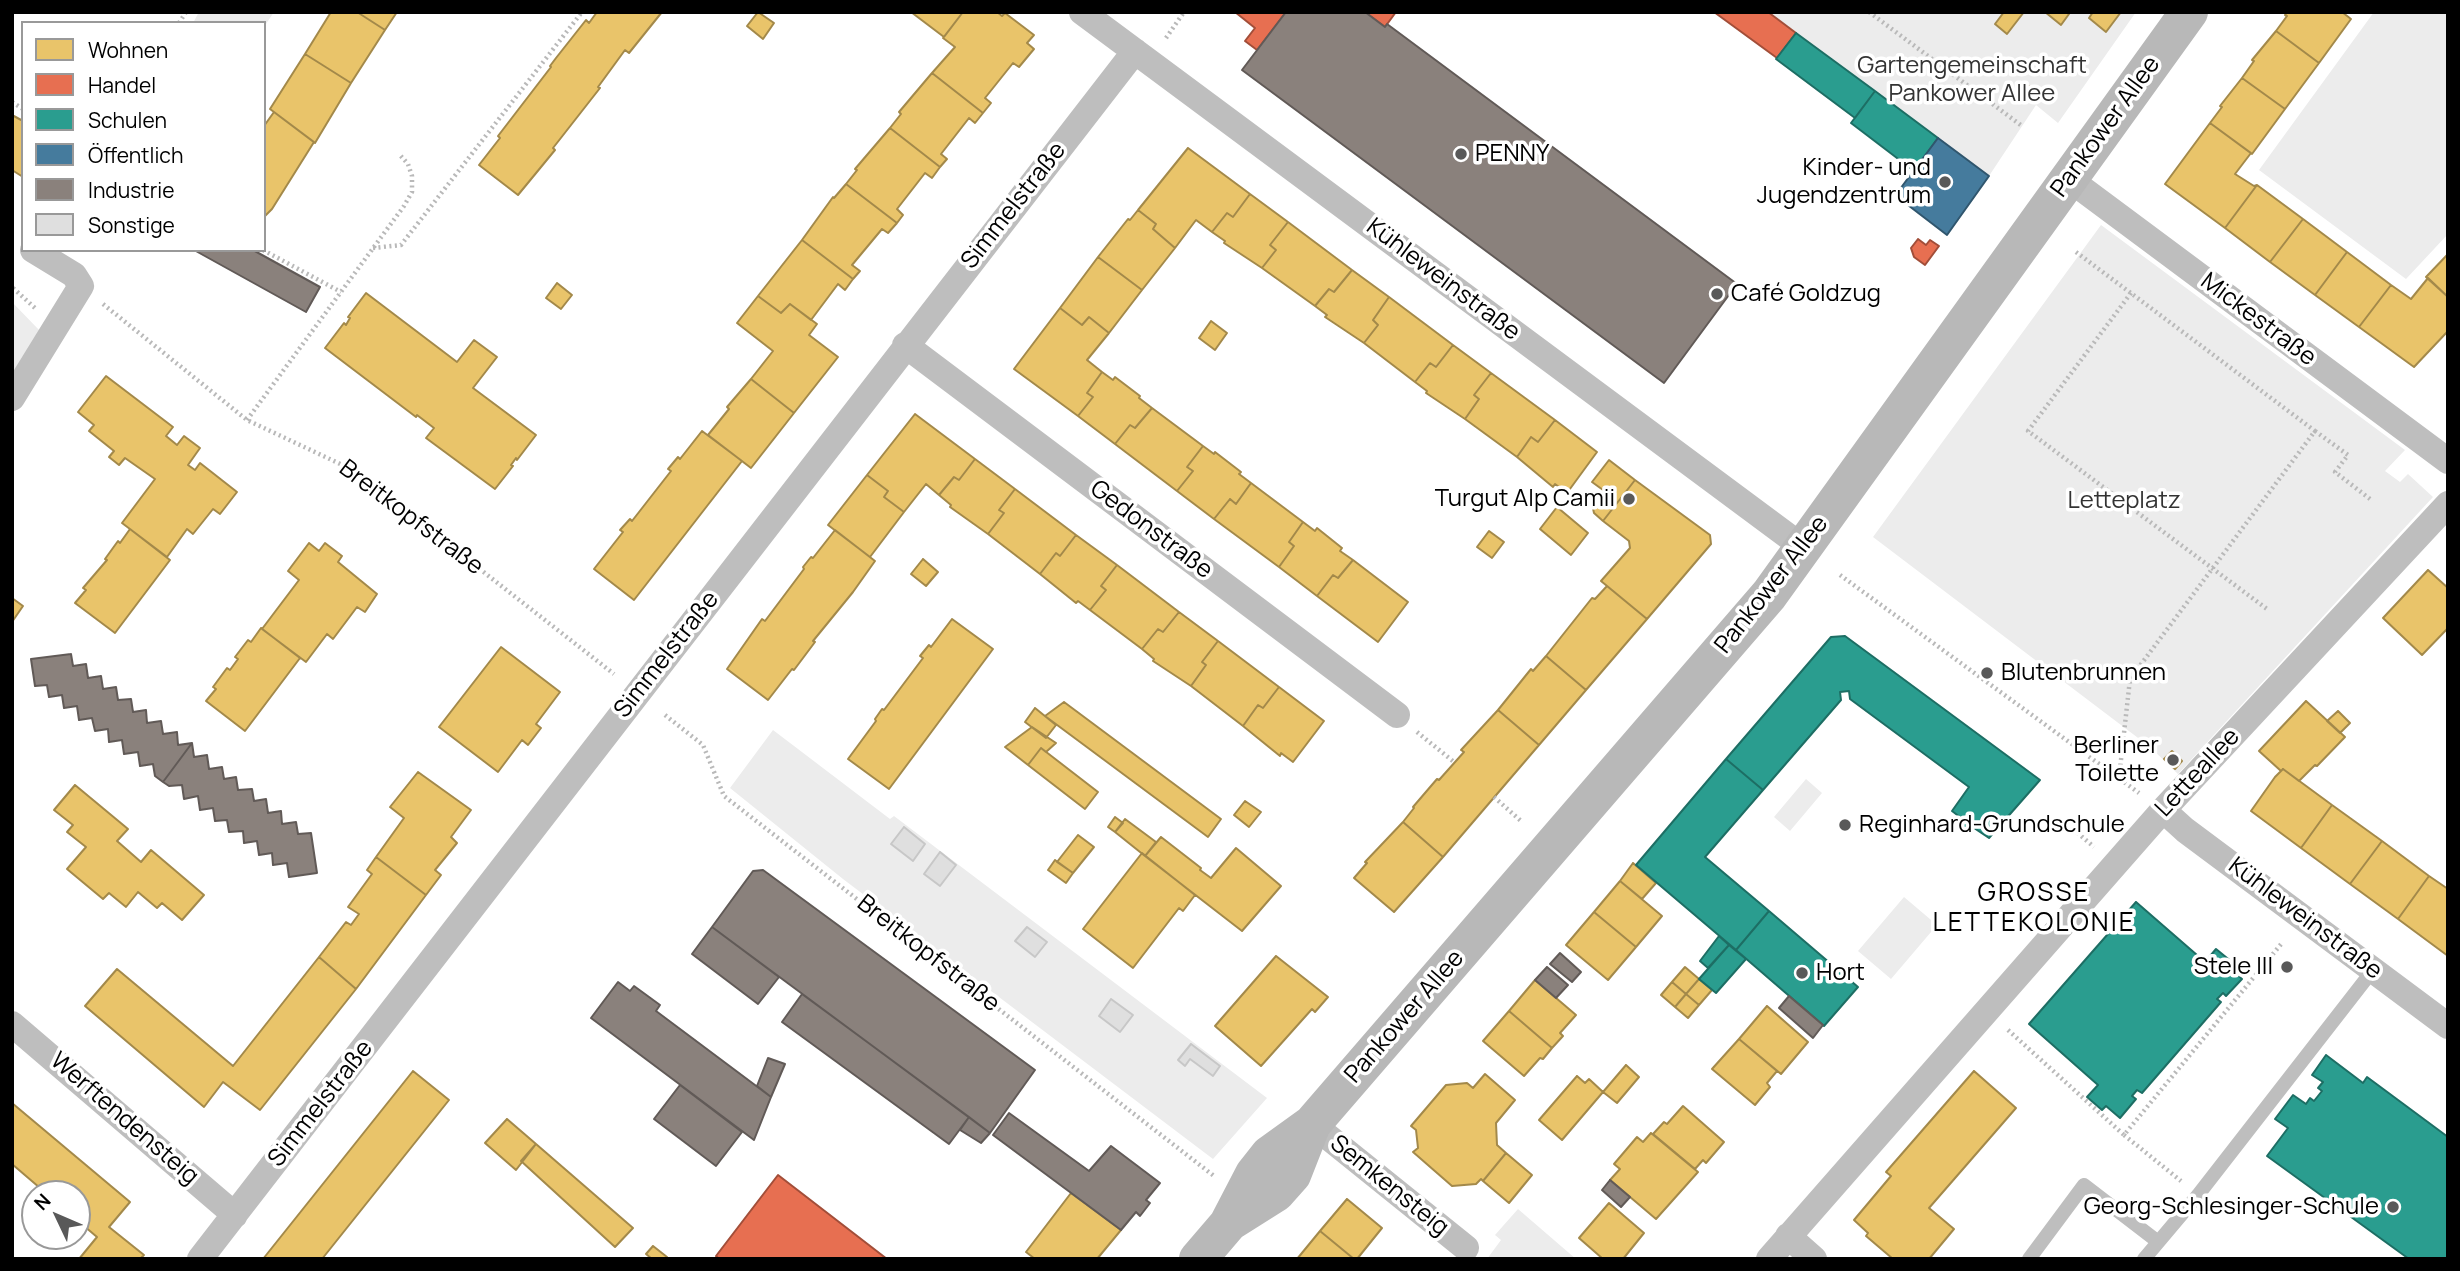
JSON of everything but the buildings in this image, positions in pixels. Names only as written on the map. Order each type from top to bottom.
[{"type":"street","name":"Kühleweinstraße","points":[[1082,12],[1804,548]]},
{"type":"street","name":"Pankower Allee","points":[[1198,1259],[1228,1224],[1254,1174],[1269,1155],[1312,1124],[1769,595],[2189,12]]},
{"type":"street","name":"Simmelstraße","points":[[200,1259],[1135,51]]},
{"type":"street","name":"Mickestraße","points":[[2069,179],[2448,461]]},
{"type":"street","points":[[12,398],[81,286],[74,275],[36,252]]},
{"type":"street","name":"Gedonstraße","points":[[905,345],[1397,715]]},
{"type":"street","name":"Letteallee","points":[[1769,1259],[2163,810],[2448,504]]},
{"type":"street","name":"Kühleweinstraße","points":[[2163,810],[2185,830],[2448,1026]]},
{"type":"street","name":"Werftendensteig","points":[[12,1024],[235,1214]]},
{"type":"street","name":"Semkensteig","points":[[1312,1124],[1466,1248]]},
{"type":"street","points":[[1788,1237],[1814,1259]]},
{"type":"lane","points":[[2144,1259],[2198,1195],[2373,970]]},
{"type":"lane","points":[[2029,1259],[2084,1185],[2157,1241]]},
{"type":"path","points":[[373,248],[401,245],[582,12]]},
{"type":"path","points":[[1168,36],[1184,12]]},
{"type":"path","points":[[1869,12],[2022,126]]},
{"type":"path","points":[[247,420],[412,192],[412,176],[408,164],[400,155]]},
{"type":"path","points":[[266,252],[341,292]]},
{"type":"path","points":[[2076,252],[2348,455],[2335,472],[2370,499]]},
{"type":"path","name":"Breitkopfstraße","points":[[81,286],[247,420],[353,470],[614,674]]},
{"type":"path","points":[[2131,293],[2028,431],[2267,609]]},
{"type":"path","points":[[2119,778],[2130,679],[2315,431]]},
{"type":"path","points":[[1840,575],[2124,782]]},
{"type":"path","name":"Breitkopfstraße","points":[[665,715],[704,745],[724,796],[1214,1177]]},
{"type":"path","points":[[1397,715],[1454,762]]},
{"type":"path","points":[[1494,797],[1521,821]]},
{"type":"path","points":[[2073,829],[2101,854]]},
{"type":"path","points":[[2124,1135],[2282,943]]},
{"type":"path","points":[[2005,1027],[2124,1135],[2198,1195]]},
{"type":"green space","points":[[199,12],[274,12],[266,24],[266,21],[194,21]]},
{"type":"green space","name":"Gartengemeinschaft Pankower Allee","points":[[1768,12],[2136,12],[2058,123],[2036,105],[1989,176]]},
{"type":"green space","points":[[2374,12],[2448,12],[2448,234],[2406,279],[2259,170]]},
{"type":"green space","name":"Letteplatz","points":[[2101,225],[2405,450],[2385,471],[2400,482],[2408,474],[2433,497],[2178,774],[2150,747],[1873,537]]},
{"type":"green space","points":[[12,302],[40,331],[12,374]]},
{"type":"green space","points":[[773,730],[890,819],[894,816],[1267,1098],[1213,1159],[843,879],[730,788]]},
{"type":"green space","points":[[1806,779],[1822,793],[1790,831],[1774,817]]},
{"type":"green space","points":[[1904,897],[1937,925],[1891,979],[1858,951]]},
{"type":"green space","points":[[1518,1209],[1576,1259],[1487,1259],[1501,1240],[1495,1235]]},
{"type":"place","name":"PENNY","points":[[1461,154]]},
{"type":"place","name":"Kinder- und Jugendzentrum","points":[[1945,182]]},
{"type":"place","name":"Café Goldzug","points":[[1717,294]]},
{"type":"place","name":"Turgut Alp Camii","points":[[1629,499]]},
{"type":"place","name":"Blutenbrunnen","points":[[1987,673]]},
{"type":"place","name":"Berliner Toilette","points":[[2173,760]]},
{"type":"place","name":"Reginhard-Grundschule","points":[[1845,825]]},
{"type":"place","name":"Stele III","points":[[2287,967]]},
{"type":"place","name":"Hort","points":[[1802,973]]},
{"type":"place","name":"Georg-Schlesinger-Schule","points":[[2393,1207]]},
{"type":"district","name":"GROSSE LETTEKOLONIE","points":[[2034,909]]}]
